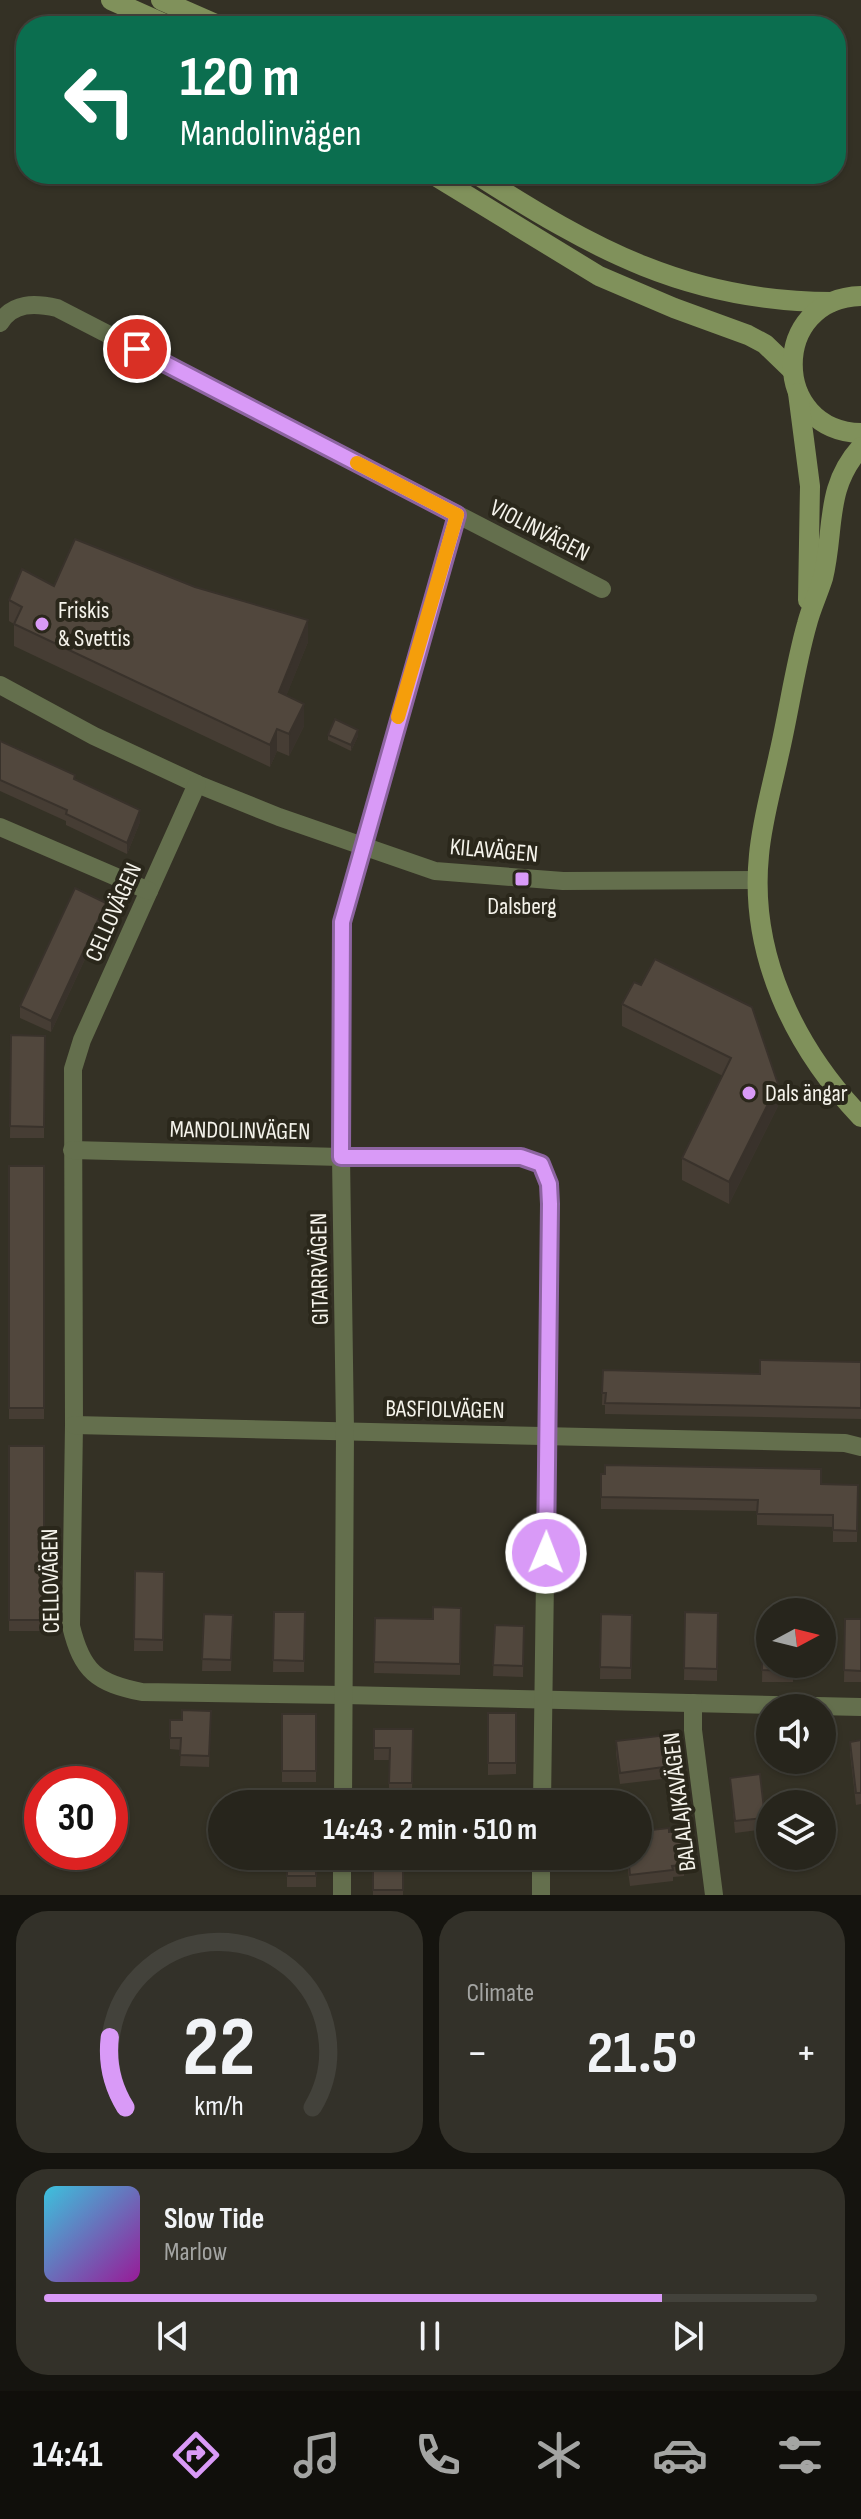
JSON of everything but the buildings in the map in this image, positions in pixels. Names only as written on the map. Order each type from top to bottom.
[{"type":"main road","points":[[111,0],[147,16]]},
{"type":"main road","points":[[161,0],[197,16]]},
{"type":"main road","points":[[448,184],[599,276],[757,339],[792,370]]},
{"type":"main road","points":[[493,184],[583,238],[672,279],[741,296],[775,300],[832,302],[859,295]]},
{"type":"main road","points":[[807,623],[812,513],[807,451],[792,370],[794,349],[801,330],[815,314],[832,302]]},
{"type":"main road","points":[[798,393],[820,420],[841,430],[861,433]]},
{"type":"main road","points":[[861,447],[848,462],[834,493],[827,557],[807,623],[763,826],[757,880],[758,910],[764,941],[780,997],[803,1044],[835,1090],[861,1117]]},
{"type":"street","name":"VIOLINVÄGEN","points":[[0,323],[22,306],[42,304],[57,308],[602,589]]},
{"type":"street","name":"VIOLINVÄGEN","points":[[361,846],[457,515]]},
{"type":"street","name":"KILAVÄGEN","points":[[0,685],[94,736],[197,784],[435,871],[488,877],[606,882],[757,880]]},
{"type":"street","name":"CELLOVÄGEN","points":[[197,784],[82,1040],[73,1069],[71,1626],[76,1650],[90,1670],[111,1686],[142,1692],[861,1707]]},
{"type":"street","points":[[0,827],[149,891]]},
{"type":"street","name":"GITARRVÄGEN","points":[[343,1790],[342,922],[361,846]]},
{"type":"street","name":"MANDOLINVÄGEN","points":[[72,1150],[341,1157],[521,1157],[541,1164],[549,1184],[550,1204],[542,1790]]},
{"type":"street","name":"BASFIOLVÄGEN","points":[[74,1425],[845,1443],[861,1447]]},
{"type":"street","name":"BALALAJKAVÄGEN","points":[[693,1703],[693,1730],[714,1895]]},
{"type":"street","points":[[342,1870],[342,1895]]},
{"type":"street","points":[[541,1870],[541,1895]]},
{"type":"slow traffic","points":[[357,463],[457,515],[398,717]]},
{"type":"place","name":"Friskis & Svettis","points":[[42,624]]},
{"type":"place","name":"Dalsberg","points":[[522,879]]},
{"type":"place","name":"Dals ängar","points":[[749,1093]]},
{"type":"route","points":[[137,349],[457,515],[342,922],[341,1157],[521,1157],[541,1164],[546,1173],[550,1193],[550,1340],[546,1553]]}]
